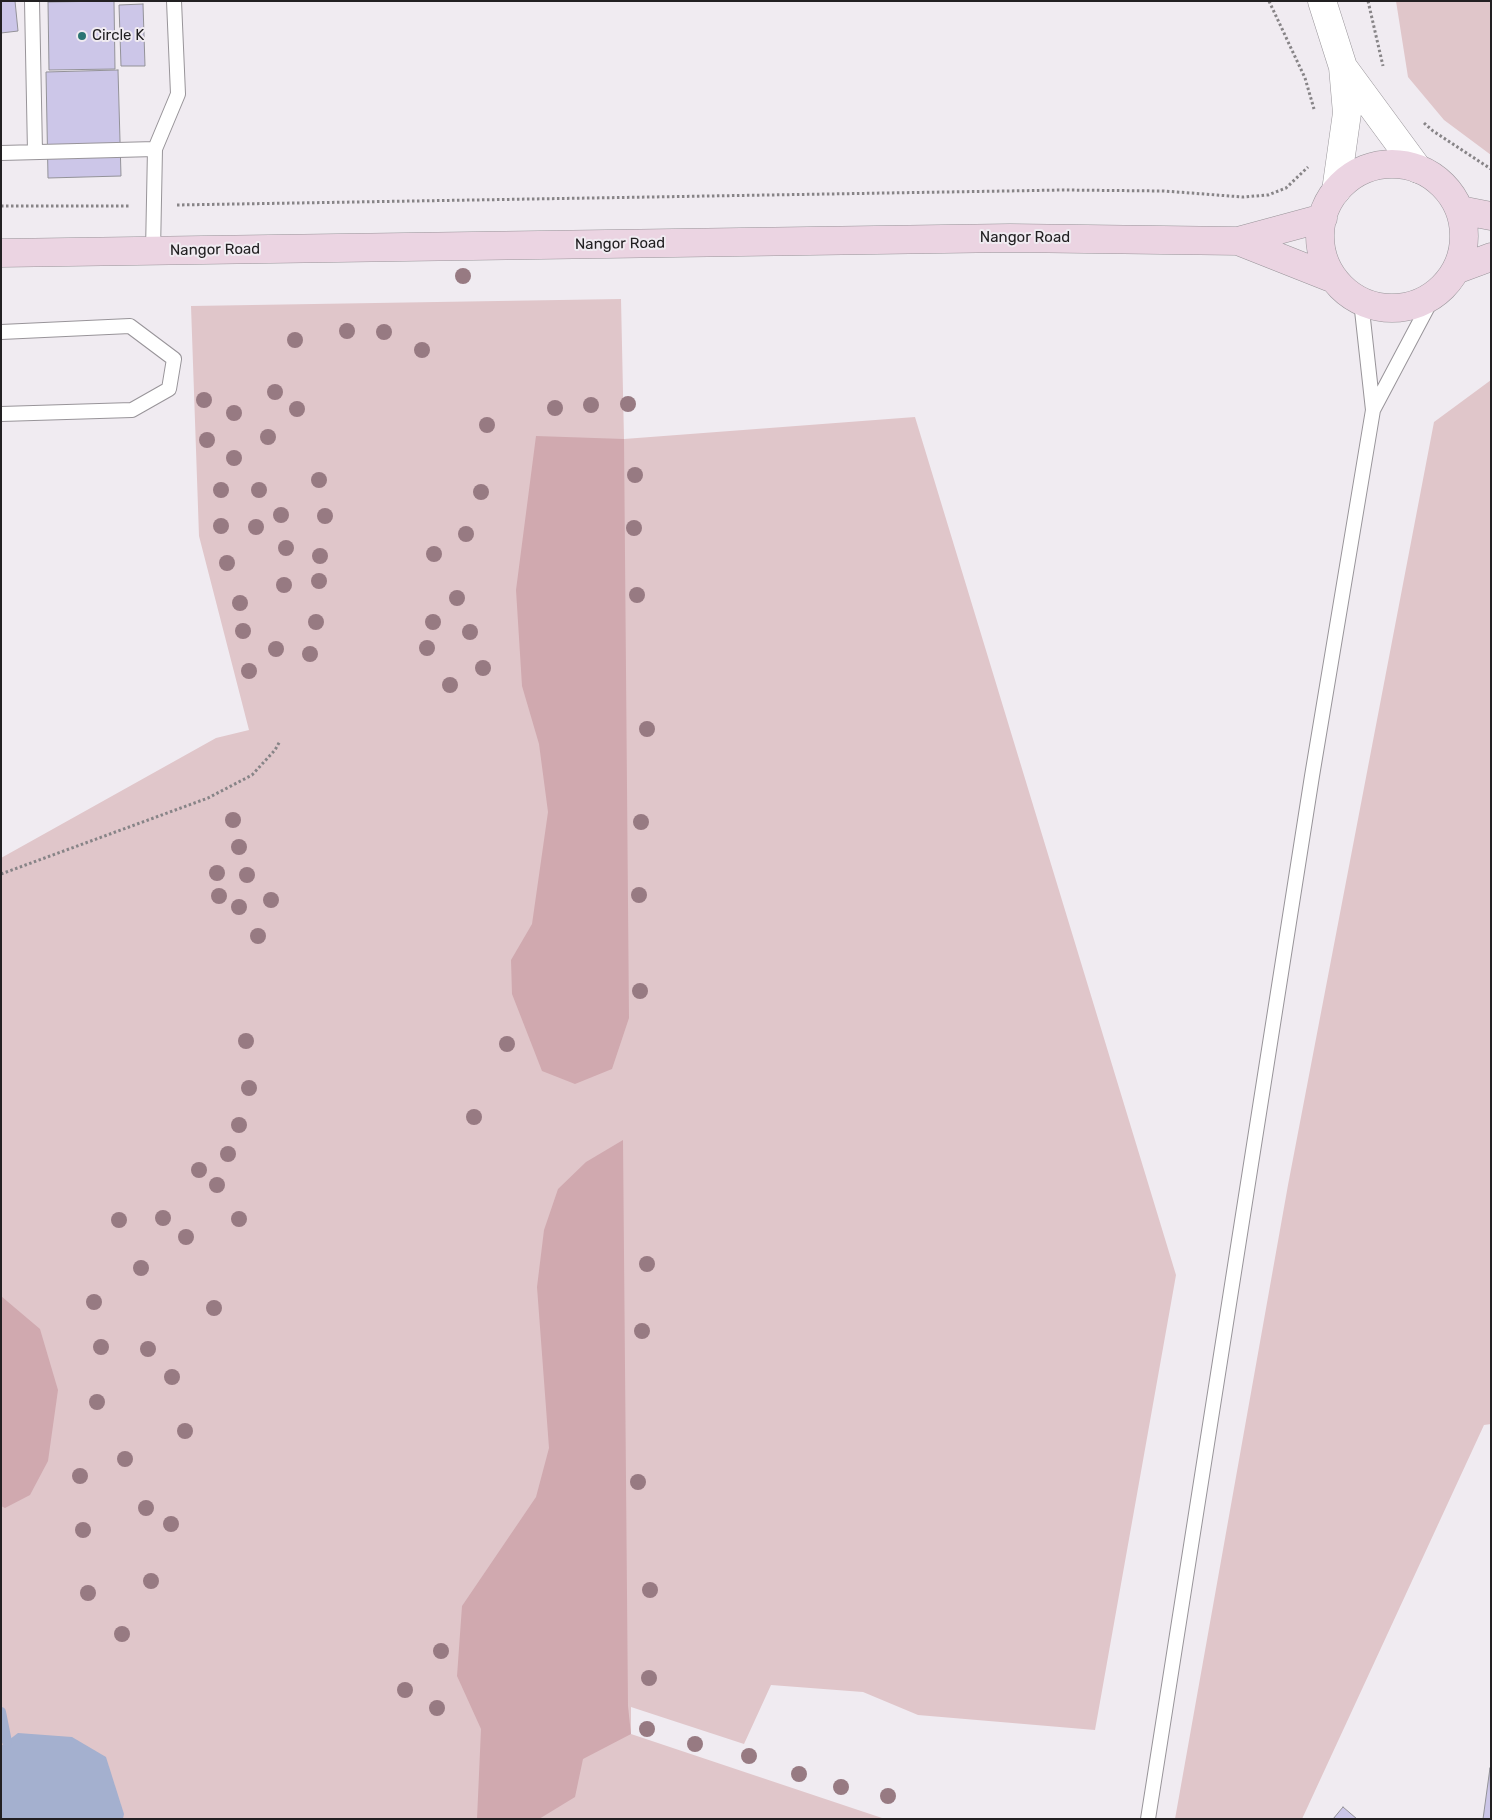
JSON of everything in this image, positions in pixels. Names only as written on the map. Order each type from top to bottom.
[{"type":"main road","name":"Nangor Road","points":[[1396,164],[1418,169],[1434,178],[1448,190],[1460,210],[1464,233],[1463,252],[1456,270],[1446,284],[1434,295],[1414,305],[1391,308],[1361,301],[1346,292],[1334,279],[1326,264],[1322,248],[1323,218],[1328,204],[1336,191],[1353,176],[1374,167],[1396,164]]},
{"type":"main road","points":[[1460,210],[1491,216]]},
{"type":"main road","name":"Nangor Road","points":[[1,253],[1010,238],[1238,241],[1323,218]]},
{"type":"main road","name":"Nangor Road","points":[[1238,241],[1334,279]]},
{"type":"main road","points":[[1456,270],[1491,257]]},
{"type":"street","points":[[1322,1],[1343,66],[1346,114],[1336,191]]},
{"type":"street","points":[[1343,66],[1418,169]]},
{"type":"lane","points":[[32,1],[35,152]]},
{"type":"lane","points":[[153,251],[155,148],[178,94],[174,1]]},
{"type":"lane","points":[[1,153],[155,148]]},
{"type":"lane","points":[[1373,410],[1434,295]]},
{"type":"lane","points":[[1148,1819],[1312,776],[1373,410],[1361,301]]},
{"type":"lane","points":[[1,332],[130,326],[174,359],[170,388],[132,410],[1,414]]},
{"type":"path","points":[[1269,1],[1305,78],[1316,114]]},
{"type":"path","points":[[1368,1],[1385,76]]},
{"type":"path","points":[[1421,119],[1433,131],[1491,169]]},
{"type":"path","points":[[1,206],[154,206],[1064,190],[1164,192],[1243,197],[1268,195],[1286,188],[1310,165]]},
{"type":"path","points":[[1,874],[208,798],[252,775],[275,750],[280,741]]},
{"type":"shaded area","points":[[1396,1],[1491,1],[1491,155],[1444,120],[1408,77]]},
{"type":"shaded area","points":[[621,299],[624,439],[915,417],[1176,1275],[1095,1730],[918,1715],[863,1692],[771,1685],[744,1744],[631,1707],[631,1734],[885,1819],[1,1819],[1,858],[216,738],[249,730],[199,536],[191,306]]},
{"type":"shaded area","points":[[1491,380],[1491,1424],[1484,1425],[1302,1819],[1175,1819],[1288,1185],[1434,422]]},
{"type":"shaded area","points":[[536,436],[624,439],[629,1018],[612,1069],[575,1084],[542,1071],[512,994],[511,960],[532,924],[548,812],[539,744],[522,686],[516,590]]},
{"type":"shaded area","points":[[623,1140],[628,1706],[631,1734],[583,1759],[575,1797],[539,1819],[477,1819],[481,1729],[457,1676],[462,1606],[536,1497],[549,1448],[537,1287],[544,1230],[558,1189],[586,1162]]},
{"type":"shaded area","points":[[1,1296],[40,1329],[58,1390],[48,1461],[30,1495],[5,1508],[1,1506]]},
{"type":"water","points":[[18,1733],[72,1737],[106,1757],[124,1814],[123,1819],[1,1819],[1,1746]]},
{"type":"building","points":[[1,1],[15,1],[18,31],[1,33]]},
{"type":"building","name":"Circle K","points":[[114,1],[115,69],[49,70],[48,2]]},
{"type":"building","points":[[143,4],[145,66],[121,66],[119,5]]},
{"type":"building","points":[[118,70],[121,176],[48,178],[46,72]]},
{"type":"building","points":[[1490,1768],[1491,1819],[1483,1819]]},
{"type":"building","points":[[1343,1807],[1357,1819],[1333,1819]]},
{"type":"waterway","points":[[1,1712],[7,1742]]},
{"type":"place","name":"Circle K","points":[[82,36]]}]
